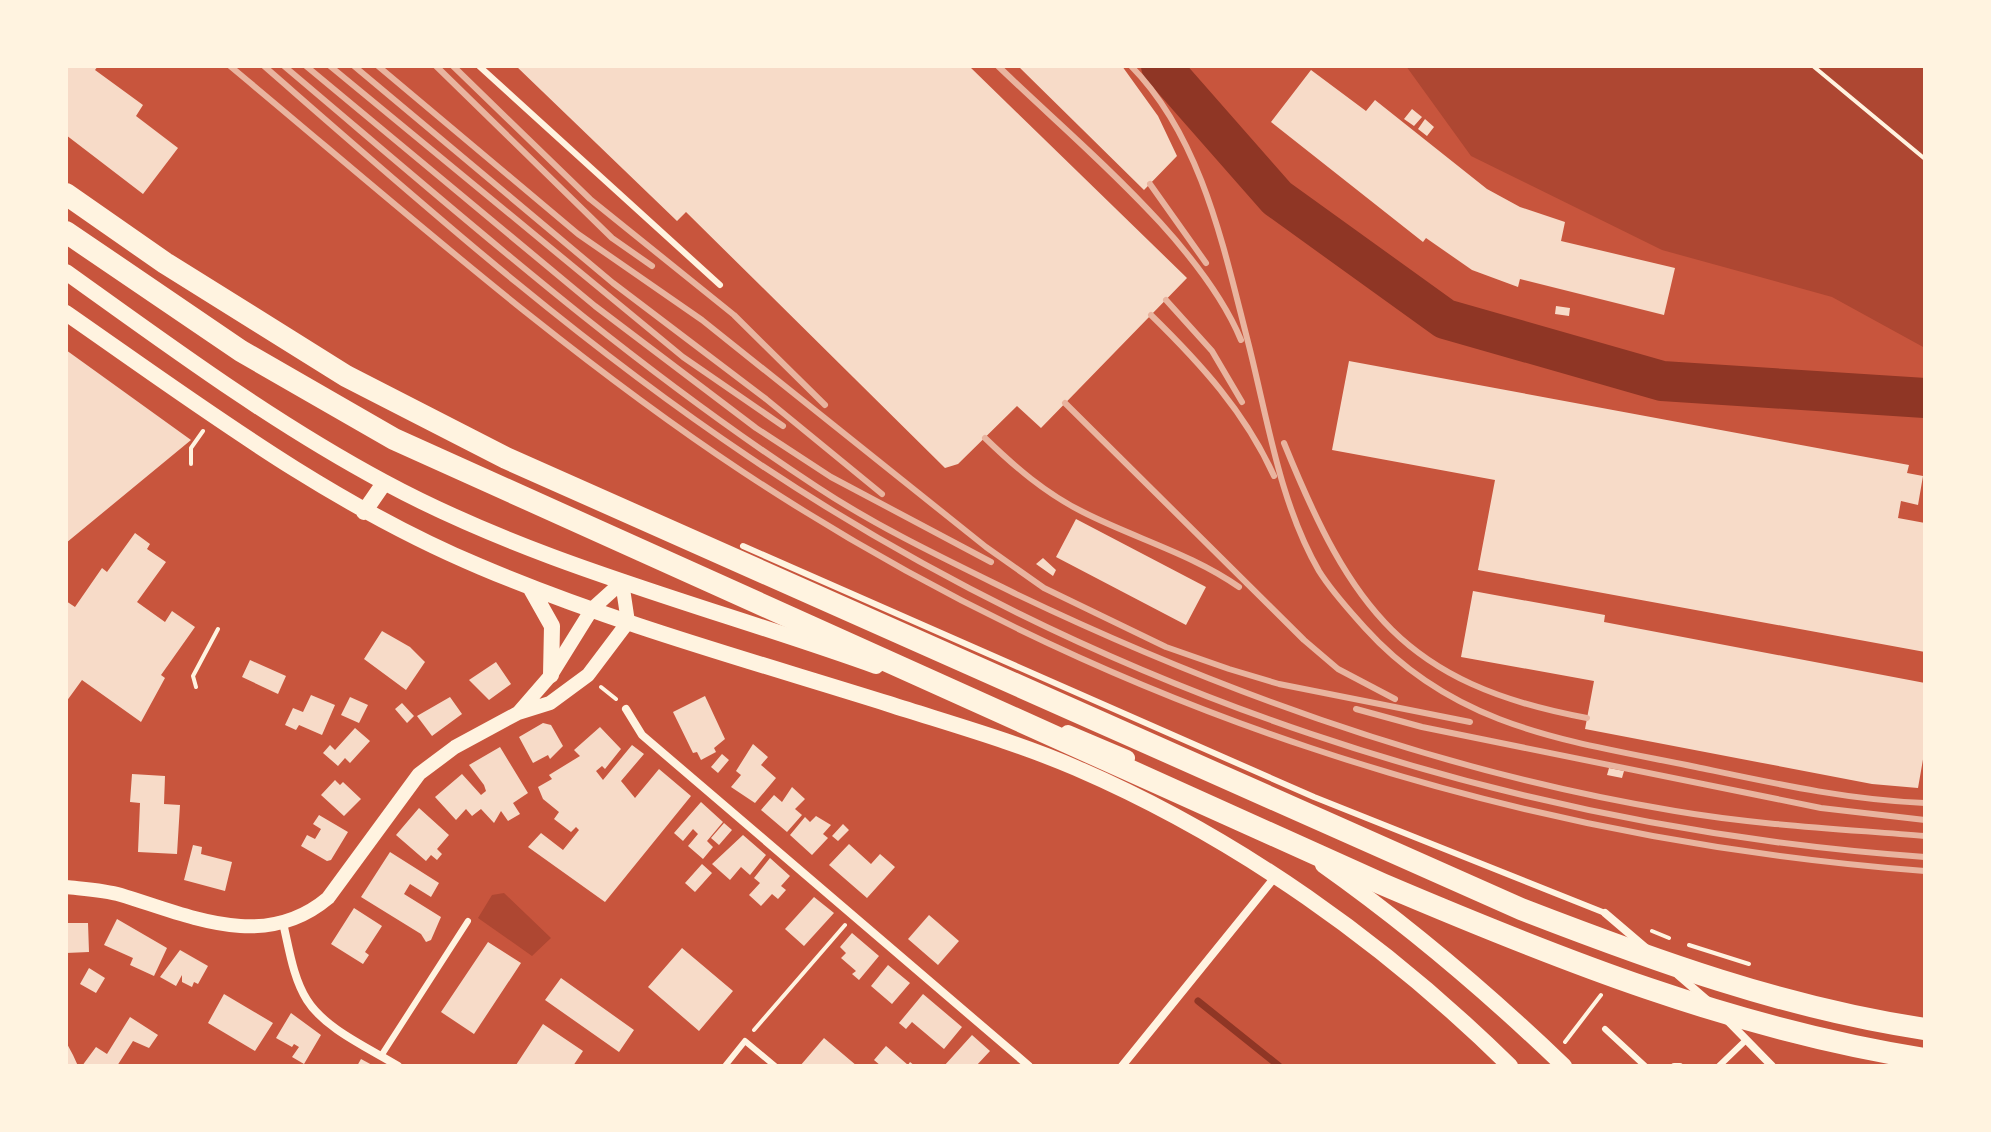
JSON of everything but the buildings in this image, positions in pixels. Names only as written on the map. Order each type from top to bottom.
[{"type":"highway","points":[[66,194],[165,263],[346,376],[506,458],[1521,909],[1630,951],[1770,997],[1871,1021],[1925,1029]]},
{"type":"highway","points":[[66,232],[241,351],[394,439],[1309,851],[1508,937],[1686,1004],[1808,1037],[1925,1059]]},
{"type":"main road","points":[[66,272],[292,428],[384,483],[460,518],[622,582],[1090,740],[1216,800],[1306,853],[1395,916],[1559,1061]]},
{"type":"main road","points":[[66,313],[273,457],[364,512],[415,538],[530,587],[628,622],[978,732],[1077,768],[1179,819],[1277,875],[1371,943],[1510,1066]]},
{"type":"main road","points":[[364,512],[384,483]]},
{"type":"main road","points":[[530,587],[552,626],[551,675]]},
{"type":"street","points":[[518,713],[551,675],[592,609],[622,582]]},
{"type":"street","points":[[66,887],[122,895],[205,923],[244,928],[283,923],[328,898],[419,774],[455,747],[518,713],[550,703],[588,675],[628,622],[622,582]]},
{"type":"street","points":[[626,709],[642,735],[1029,1066]]},
{"type":"street","points":[[1122,1066],[1277,875]]},
{"type":"street","points":[[1605,913],[1705,998],[1772,1066]]},
{"type":"street","points":[[283,923],[299,984],[308,1003],[322,1017],[398,1066]]},
{"type":"lane","points":[[479,66],[720,285]]},
{"type":"lane","points":[[743,546],[1314,797],[1605,913]]},
{"type":"lane","points":[[381,1056],[468,921]]},
{"type":"lane","points":[[1605,1029],[1645,1066]]},
{"type":"lane","points":[[1719,1066],[1746,1040]]},
{"type":"lane","points":[[725,1066],[745,1041],[775,1066]]},
{"type":"path","points":[[1813,66],[1925,159]]},
{"type":"path","points":[[191,464],[191,448],[200,437]]},
{"type":"path","points":[[196,687],[193,676],[218,629]]},
{"type":"path","points":[[588,675],[626,709]]},
{"type":"path","points":[[745,1041],[853,916]]},
{"type":"path","points":[[1646,929],[1673,940]]},
{"type":"path","points":[[1687,944],[1757,966]]},
{"type":"path","points":[[1559,1061],[1599,1002],[1604,987]]},
{"type":"shaded area","points":[[1406,66],[1925,66],[1925,348],[1832,297],[1662,250],[1471,156]]},
{"type":"shaded area","points":[[504,893],[551,938],[532,956],[478,918],[492,895]]},
{"type":"waterway","points":[[1161,66],[1277,198],[1445,319],[1662,381],[1925,398]]},
{"type":"waterway","points":[[1198,1001],[1279,1066]]},
{"type":"railway","points":[[230,66],[481,276],[676,426],[743,472],[878,555],[1018,629],[1161,693],[1308,747],[1459,792],[1612,828],[1768,854],[1925,871]]},
{"type":"railway","points":[[264,66],[500,269],[685,413],[882,540],[1020,614],[1164,679],[1311,734],[1461,779],[1614,815],[1769,841],[1925,857]]},
{"type":"railway","points":[[284,66],[544,285],[747,439],[865,516],[1014,593],[1093,630],[1254,696],[1420,752],[1504,775],[1589,795],[1706,816],[1925,836]]},
{"type":"railway","points":[[306,66],[595,306],[756,428],[831,477],[991,562]]},
{"type":"railway","points":[[330,66],[683,357],[783,426]]},
{"type":"railway","points":[[354,66],[613,283],[766,399],[882,494]]},
{"type":"railway","points":[[378,66],[578,234],[702,320],[986,547],[1044,588],[1166,647],[1229,669],[1279,684],[1470,722]]},
{"type":"railway","points":[[436,66],[612,238],[652,266]]},
{"type":"railway","points":[[453,66],[590,199],[734,315],[825,405]]},
{"type":"railway","points":[[998,66],[1133,194],[1166,230],[1197,266],[1222,303],[1241,340]]},
{"type":"railway","points":[[1131,66],[1155,94],[1175,125],[1206,194],[1229,266],[1284,487],[1305,544],[1335,594],[1400,662],[1437,689],[1476,710],[1560,738],[1810,790],[1925,803]]},
{"type":"railway","points":[[1150,184],[1206,263]]},
{"type":"railway","points":[[1166,300],[1212,351],[1242,402]]},
{"type":"railway","points":[[1151,315],[1236,410],[1274,476]]},
{"type":"railway","points":[[1065,403],[1304,640],[1338,669],[1395,699]]},
{"type":"railway","points":[[985,438],[1031,479],[1069,505],[1202,565],[1239,587]]},
{"type":"railway","points":[[1284,443],[1334,551],[1361,594],[1392,630],[1428,660],[1471,684],[1524,703],[1587,718]]},
{"type":"railway","points":[[1356,709],[1422,727],[1821,808],[1925,820]]}]
